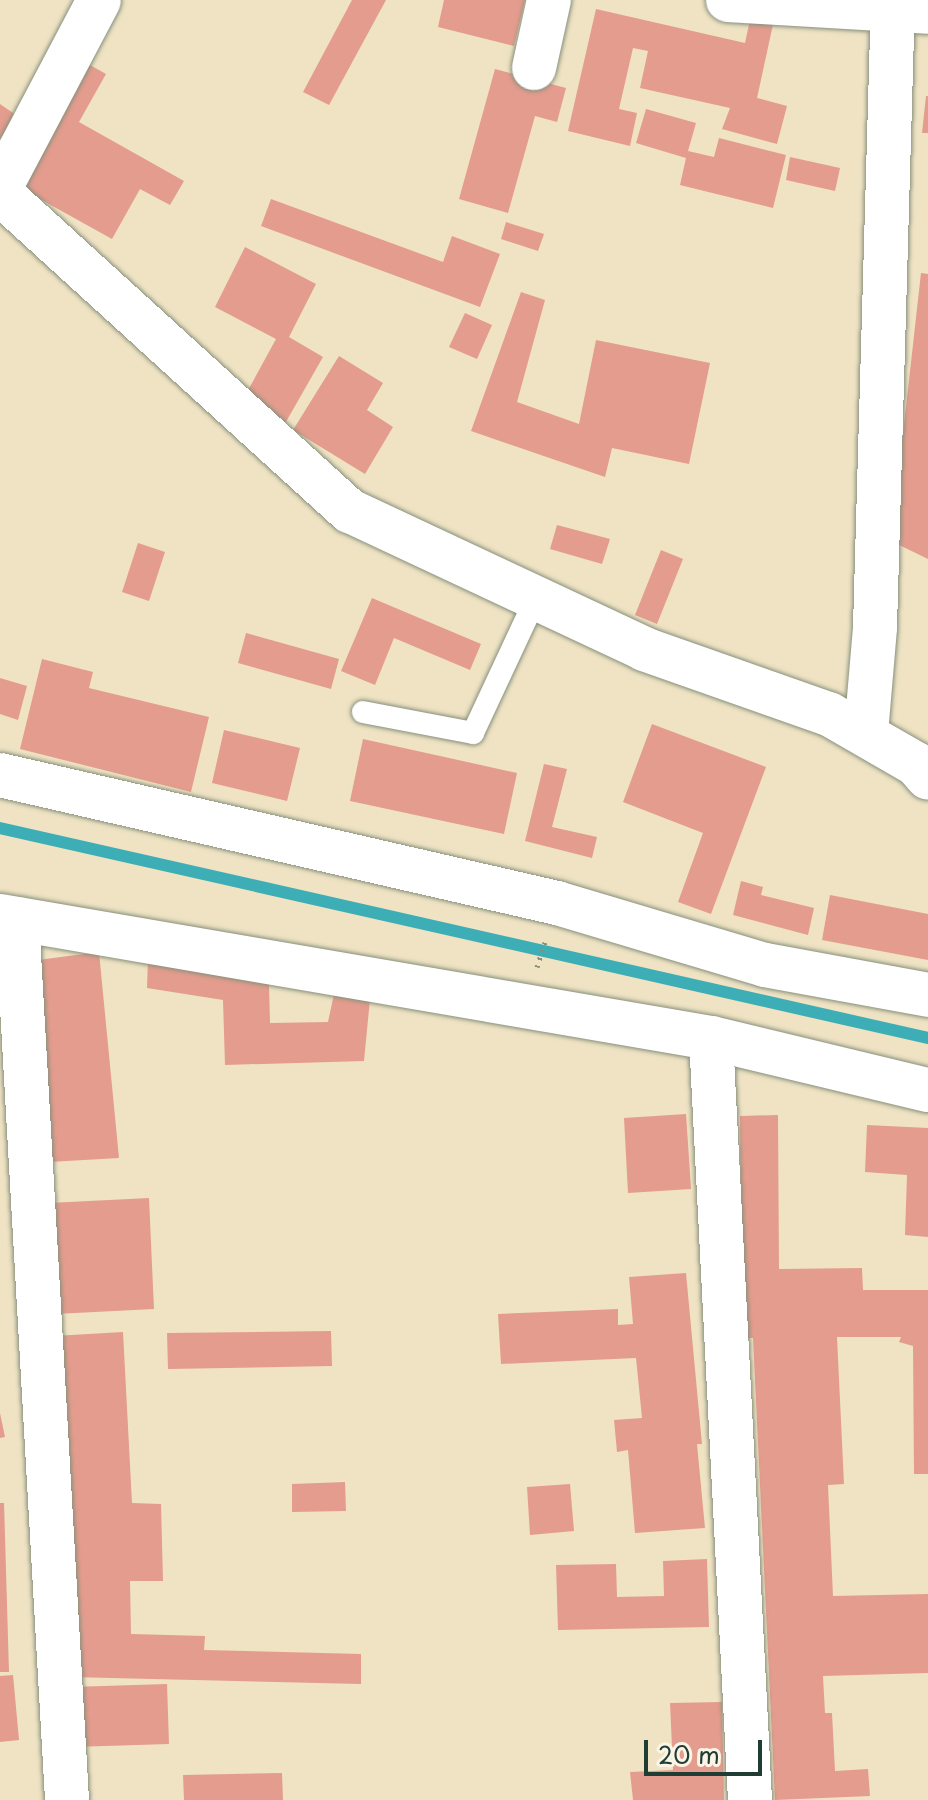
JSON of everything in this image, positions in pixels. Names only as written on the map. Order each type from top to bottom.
[{"type":"street","points":[[99,0],[0,190],[350,511],[644,649],[829,714],[866,733],[928,778]]},
{"type":"street","points":[[534,68],[549,0]]},
{"type":"street","points":[[728,0],[904,7],[875,627],[866,733]]},
{"type":"street","points":[[0,775],[557,903],[765,965],[928,995]]},
{"type":"street","points":[[67,1800],[8,918],[711,1038],[928,1090]]},
{"type":"street","points":[[711,1038],[750,1800]]},
{"type":"lane","points":[[363,712],[473,733],[535,600]]},
{"type":"path","points":[[525,1006],[557,903]]},
{"type":"building","points":[[352,0],[386,0],[329,105],[303,92]]},
{"type":"building","points":[[444,0],[525,0],[514,46],[438,27]]},
{"type":"building","points":[[596,9],[745,43],[751,15],[774,20],[757,98],[787,106],[777,144],[722,129],[730,108],[640,88],[648,51],[633,48],[619,109],[637,113],[630,146],[568,131]]},
{"type":"building","points":[[81,60],[106,74],[79,122],[184,181],[170,205],[140,189],[112,239],[13,184]]},
{"type":"building","points":[[495,69],[566,88],[557,122],[535,116],[508,213],[459,199]]},
{"type":"building","points":[[926,96],[928,133],[922,133]]},
{"type":"building","points":[[0,104],[16,115],[0,139]]},
{"type":"building","points":[[646,109],[696,123],[688,151],[714,157],[719,138],[786,155],[773,208],[680,185],[686,158],[636,143]]},
{"type":"building","points":[[790,157],[840,168],[835,191],[786,180]]},
{"type":"building","points":[[271,199],[443,262],[452,236],[500,254],[480,307],[261,226]]},
{"type":"building","points":[[506,222],[544,234],[538,251],[501,239]]},
{"type":"building","points":[[245,247],[316,284],[289,337],[323,357],[283,427],[246,394],[276,339],[215,307]]},
{"type":"building","points":[[921,273],[928,274],[928,559],[891,541]]},
{"type":"building","points":[[521,292],[545,300],[517,402],[579,424],[596,340],[710,363],[689,464],[612,448],[605,477],[471,431]]},
{"type":"building","points":[[465,313],[492,325],[477,359],[449,347]]},
{"type":"building","points":[[339,356],[383,383],[367,410],[393,427],[365,474],[293,430]]},
{"type":"building","points":[[557,525],[610,539],[602,564],[550,549]]},
{"type":"building","points":[[138,543],[165,552],[149,601],[122,592]]},
{"type":"building","points":[[661,550],[683,559],[657,624],[635,615]]},
{"type":"building","points":[[372,598],[481,644],[470,670],[394,638],[375,685],[341,671]]},
{"type":"building","points":[[246,633],[339,659],[331,689],[238,663]]},
{"type":"building","points":[[42,659],[93,672],[89,688],[209,717],[191,792],[20,749]]},
{"type":"building","points":[[0,678],[27,686],[18,720],[0,714]]},
{"type":"building","points":[[652,724],[766,767],[711,914],[678,902],[703,833],[623,802]]},
{"type":"building","points":[[224,730],[300,748],[287,801],[212,783]]},
{"type":"building","points":[[363,739],[517,773],[504,834],[350,801]]},
{"type":"building","points":[[544,764],[567,769],[552,827],[597,837],[592,858],[525,841]]},
{"type":"building","points":[[741,881],[763,887],[761,895],[814,908],[808,935],[733,915]]},
{"type":"building","points":[[830,895],[928,914],[928,960],[822,940]]},
{"type":"building","points":[[99,952],[119,1158],[49,1162],[38,960]]},
{"type":"building","points":[[148,958],[269,984],[270,1023],[328,1022],[334,994],[370,999],[364,1061],[225,1065],[223,1000],[147,988]]},
{"type":"building","points":[[686,1114],[691,1189],[628,1193],[624,1118]]},
{"type":"building","points":[[778,1115],[779,1269],[862,1268],[863,1290],[928,1290],[928,1474],[914,1474],[913,1346],[899,1342],[901,1337],[837,1337],[844,1484],[828,1485],[833,1596],[928,1594],[928,1673],[823,1676],[825,1713],[832,1713],[835,1771],[868,1769],[870,1796],[775,1800],[753,1338],[742,1338],[740,1116]]},
{"type":"building","points":[[867,1125],[928,1128],[928,1237],[905,1235],[907,1175],[865,1172]]},
{"type":"building","points":[[149,1198],[154,1309],[55,1314],[49,1203]]},
{"type":"building","points":[[686,1273],[702,1444],[697,1444],[705,1528],[635,1533],[628,1450],[617,1452],[614,1420],[642,1418],[636,1358],[501,1364],[498,1314],[618,1309],[618,1325],[633,1324],[629,1277]]},
{"type":"building","points":[[331,1331],[332,1366],[168,1369],[167,1333]]},
{"type":"building","points":[[123,1332],[132,1503],[161,1504],[163,1581],[130,1581],[131,1634],[205,1636],[204,1650],[361,1654],[361,1684],[70,1677],[54,1336]]},
{"type":"building","points":[[0,1413],[5,1437],[0,1438]]},
{"type":"building","points":[[345,1482],[346,1511],[292,1512],[292,1484]]},
{"type":"building","points":[[570,1484],[574,1531],[530,1535],[527,1487]]},
{"type":"building","points":[[0,1503],[4,1503],[9,1672],[0,1672]]},
{"type":"building","points":[[707,1559],[709,1627],[558,1630],[556,1565],[616,1564],[617,1597],[664,1596],[663,1561]]},
{"type":"building","points":[[13,1675],[19,1740],[0,1742],[0,1676]]},
{"type":"building","points":[[167,1684],[169,1744],[73,1747],[71,1687]]},
{"type":"building","points":[[722,1702],[724,1800],[633,1800],[630,1772],[673,1770],[670,1703]]},
{"type":"building","points":[[282,1773],[283,1800],[184,1800],[183,1775]]},
{"type":"waterway","points":[[0,828],[928,1038]]}]
